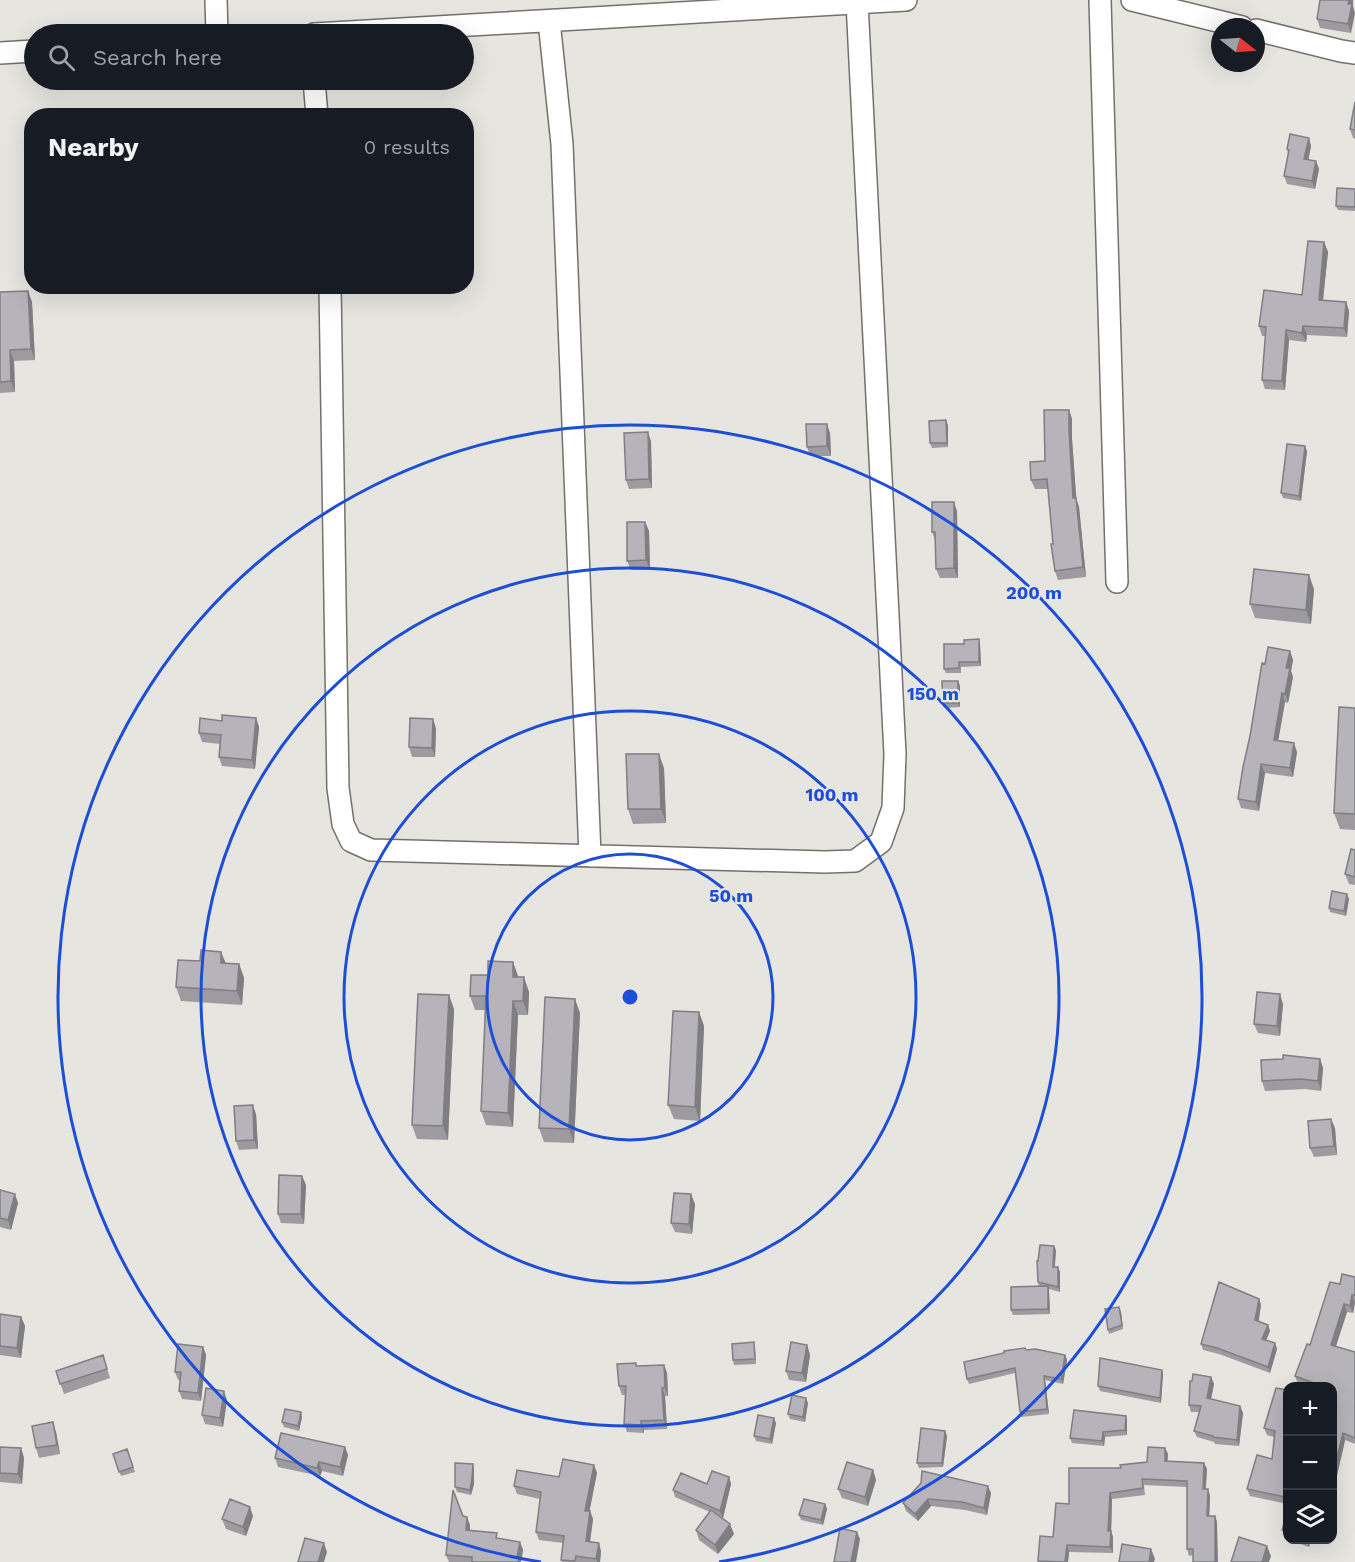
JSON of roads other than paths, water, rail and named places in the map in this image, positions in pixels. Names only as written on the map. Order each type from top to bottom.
[{"type":"street","points":[[216,0],[217,24]]},
{"type":"street","points":[[474,25],[906,0]]},
{"type":"street","points":[[1100,0],[1117,582]]},
{"type":"street","points":[[1132,0],[1211,19]]},
{"type":"street","points":[[330,294],[338,788],[343,824],[351,841],[370,850],[855,861],[881,842],[893,808],[895,754],[857,2]]},
{"type":"street","points":[[549,21],[562,144],[590,856]]},
{"type":"street","points":[[1265,32],[1355,53]]},
{"type":"street","points":[[0,53],[24,52]]},
{"type":"street","points":[[315,90],[316,108]]}]
